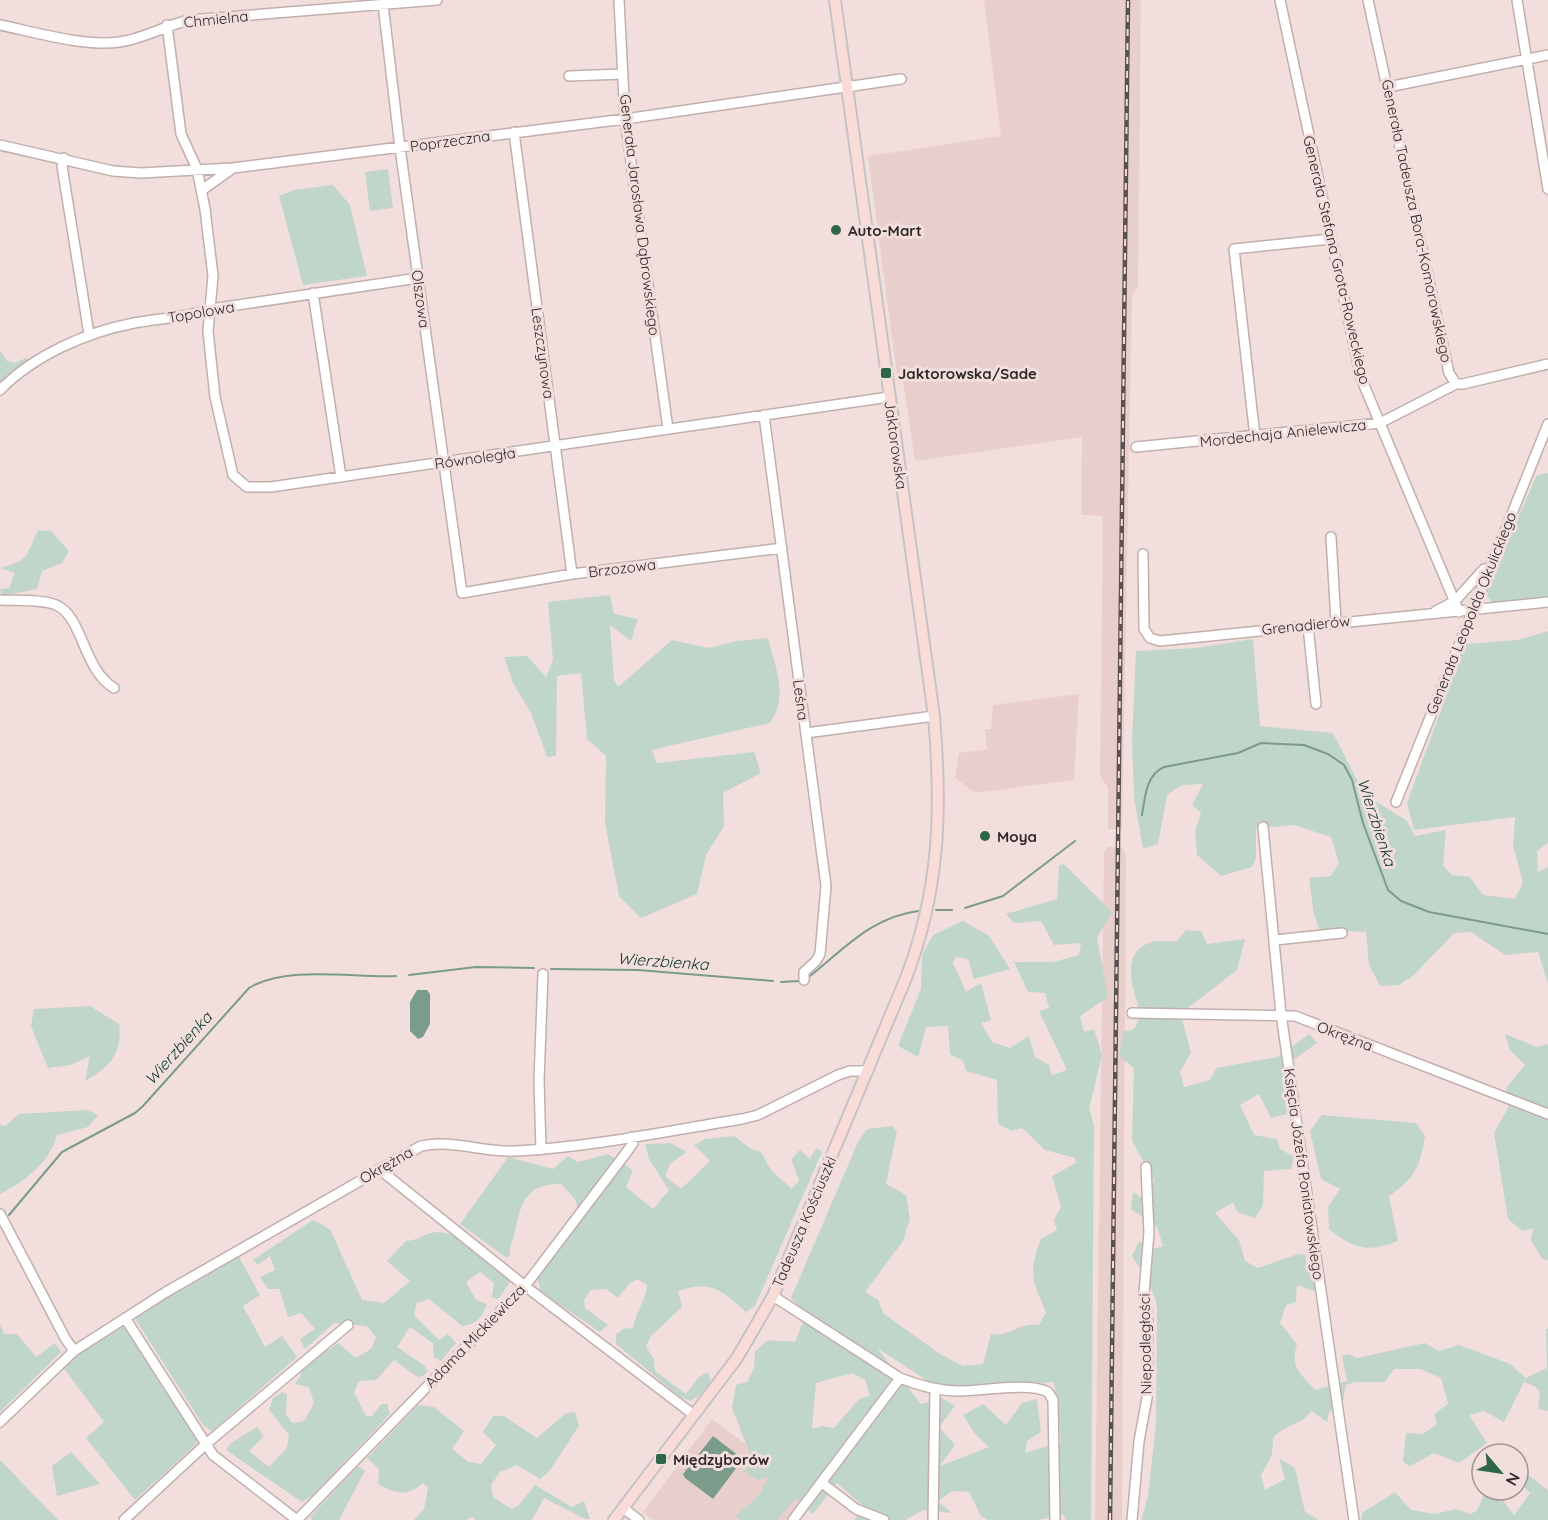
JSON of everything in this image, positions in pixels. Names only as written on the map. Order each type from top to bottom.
[{"type":"main road","name":"Jaktorowska","points":[[835,0],[934,716],[940,807],[932,891]]},
{"type":"main road","name":"Tadeusza Kościuszki","points":[[614,1520],[737,1358],[772,1296],[868,1071],[916,950],[932,891]]},
{"type":"street","name":"Chmielna","points":[[0,25],[57,36],[117,43],[150,34],[167,25],[190,20],[359,3],[383,4],[437,0]]},
{"type":"street","name":"Generała Jarosława Dąbrowskiego","points":[[619,0],[626,118],[668,429]]},
{"type":"street","name":"Generała Stefana Grota-Roweckiego","points":[[1280,0],[1361,378],[1459,612]]},
{"type":"street","name":"Generała Tadeusza Bora-Komorowskiego","points":[[1368,0],[1449,374],[1456,384]]},
{"type":"street","points":[[1517,0],[1548,189]]},
{"type":"street","name":"Olszowa","points":[[383,4],[400,148],[462,593]]},
{"type":"street","name":"Równoległa","points":[[167,25],[181,134],[197,169],[202,190],[213,276],[208,331],[215,397],[233,475],[247,487],[341,477],[889,397]]},
{"type":"street","points":[[1388,87],[1548,55]]},
{"type":"street","points":[[569,76],[623,74]]},
{"type":"street","name":"Poprzeczna","points":[[0,145],[113,171],[141,173],[233,168],[626,118],[901,79]]},
{"type":"street","name":"Leszczynowa","points":[[514,132],[572,574]]},
{"type":"street","points":[[64,158],[62,166],[89,334]]},
{"type":"street","points":[[202,190],[233,168]]},
{"type":"street","points":[[1255,437],[1234,249],[1331,239]]},
{"type":"street","name":"Topolowa","points":[[0,390],[10,379],[89,334],[135,323],[194,315],[211,309],[418,278]]},
{"type":"street","points":[[313,293],[341,477]]},
{"type":"street","points":[[1456,384],[1548,364]]},
{"type":"street","name":"Mordechaja Anielewicza","points":[[1136,447],[1380,423],[1456,384]]},
{"type":"street","name":"Leśna","points":[[764,415],[826,886],[820,954],[816,962],[804,972],[804,980]]},
{"type":"street","name":"Generała Leopolda Okulickiego","points":[[1396,802],[1491,560],[1548,424]]},
{"type":"street","points":[[1331,537],[1336,622]]},
{"type":"street","name":"Brzozowa","points":[[462,593],[572,574],[782,548]]},
{"type":"street","name":"Grenadierów","points":[[1143,554],[1144,629],[1150,638],[1160,641],[1548,602]]},
{"type":"street","points":[[1433,612],[1455,601],[1472,585],[1491,560]]},
{"type":"street","points":[[0,600],[50,603],[62,609],[72,621],[100,679],[114,688]]},
{"type":"street","points":[[1308,626],[1316,704]]},
{"type":"street","points":[[806,733],[934,716]]},
{"type":"street","name":"Księcia Józefa Poniatowskiego","points":[[1263,827],[1281,1014],[1354,1520]]},
{"type":"street","points":[[1275,940],[1342,933]]},
{"type":"street","points":[[541,1150],[539,1080],[543,974]]},
{"type":"street","name":"Okrężna","points":[[1132,1013],[1294,1016],[1548,1114]]},
{"type":"street","name":"Okrężna","points":[[0,1422],[74,1351],[125,1318],[421,1146],[430,1144],[502,1152],[541,1150],[742,1119],[758,1115],[838,1075],[850,1071],[868,1071]]},
{"type":"street","name":"Adama Mickiewicza","points":[[297,1520],[525,1286],[626,1154],[633,1143],[632,1137]]},
{"type":"street","name":"Niepodległości","points":[[1132,1520],[1138,1441],[1147,1398],[1148,1323],[1144,1293],[1149,1232],[1146,1167]]},
{"type":"street","points":[[379,1169],[525,1286],[694,1415]]},
{"type":"street","points":[[0,1214],[64,1338],[74,1351]]},
{"type":"street","points":[[772,1296],[900,1378],[935,1390],[1040,1389],[1048,1392],[1053,1400],[1055,1520]]},
{"type":"street","points":[[125,1318],[213,1455],[297,1520]]},
{"type":"street","points":[[124,1520],[206,1444],[348,1325]]},
{"type":"street","points":[[794,1520],[900,1378]]},
{"type":"street","points":[[933,1520],[935,1390]]},
{"type":"street","points":[[822,1483],[856,1509],[884,1520]]},
{"type":"street","points":[[623,1508],[639,1520]]},
{"type":"shaded area","points":[[984,0],[1141,0],[1138,286],[1132,296],[1122,829],[1108,829],[1108,788],[1100,775],[1103,516],[1081,515],[1082,437],[915,461],[903,380],[897,376],[868,156],[1001,136]]},
{"type":"shaded area","points":[[388,169],[393,208],[370,211],[365,172]]},
{"type":"shaded area","points":[[333,185],[350,205],[367,276],[303,285],[279,196],[294,190]]},
{"type":"shaded area","points":[[0,350],[7,361],[14,363],[26,358],[31,361],[14,371],[0,385]]},
{"type":"shaded area","points":[[1548,473],[1548,604],[1495,605],[1484,593],[1537,475]]},
{"type":"shaded area","points":[[38,530],[51,531],[69,551],[62,563],[42,571],[37,589],[2,596],[0,589],[9,588],[15,573],[0,568],[26,556]]},
{"type":"shaded area","points":[[610,595],[614,614],[638,619],[631,641],[610,625],[614,680],[618,687],[672,640],[709,648],[737,641],[768,638],[779,681],[779,703],[770,723],[652,750],[657,763],[754,752],[761,773],[723,793],[724,826],[706,855],[697,894],[641,918],[619,896],[605,823],[606,756],[587,739],[581,673],[557,676],[556,756],[547,757],[531,713],[513,683],[504,657],[527,656],[546,677],[553,660],[548,602]]},
{"type":"shaded area","points":[[1548,631],[1548,843],[1537,851],[1538,872],[1548,867],[1548,984],[1538,952],[1505,955],[1471,932],[1454,933],[1414,975],[1399,985],[1380,986],[1369,965],[1366,932],[1320,930],[1314,915],[1309,878],[1331,876],[1339,863],[1331,837],[1294,825],[1256,828],[1256,858],[1252,867],[1221,876],[1197,855],[1195,831],[1201,813],[1192,805],[1203,784],[1182,785],[1167,795],[1158,844],[1143,849],[1134,797],[1132,741],[1136,651],[1196,648],[1253,639],[1260,726],[1333,733],[1364,794],[1407,821],[1415,836],[1446,830],[1443,865],[1452,875],[1470,877],[1483,895],[1515,899],[1523,882],[1513,846],[1515,817],[1414,830],[1407,803],[1465,644],[1518,640]]},
{"type":"shaded area","points":[[1079,694],[1074,780],[975,793],[955,778],[959,753],[987,749],[985,729],[991,729],[993,705]]},
{"type":"shaded area","points":[[1108,847],[1122,847],[1126,855],[1122,1520],[1095,1520],[1104,851]]},
{"type":"shaded area","points":[[1064,864],[1112,912],[1097,938],[1108,997],[1080,1016],[1084,1032],[1094,1029],[1102,1055],[1089,1109],[1094,1125],[1091,1520],[1065,1520],[1064,1515],[1037,1520],[988,1520],[981,1516],[969,1492],[952,1491],[938,1501],[952,1513],[924,1510],[905,1520],[855,1520],[862,1505],[837,1483],[813,1514],[796,1499],[777,1520],[740,1520],[736,1516],[760,1494],[768,1477],[758,1480],[744,1472],[750,1454],[732,1408],[736,1385],[747,1382],[754,1368],[755,1351],[768,1340],[795,1342],[806,1314],[791,1298],[858,1142],[867,1129],[892,1126],[897,1131],[886,1184],[906,1195],[910,1219],[903,1241],[865,1292],[878,1300],[884,1314],[940,1354],[963,1366],[983,1364],[991,1334],[1039,1325],[1046,1312],[1033,1276],[1034,1260],[1041,1239],[1057,1230],[1054,1220],[1061,1207],[1052,1176],[1076,1163],[1075,1158],[1045,1150],[1022,1128],[1012,1131],[998,1124],[997,1080],[966,1071],[963,1061],[950,1054],[948,1026],[926,1027],[918,1057],[898,1046],[921,989],[922,955],[933,935],[963,921],[989,936],[1010,969],[974,979],[968,959],[956,957],[953,963],[966,992],[981,983],[991,1020],[981,1023],[992,1042],[1010,1048],[1029,1036],[1035,1057],[1049,1065],[1052,1075],[1067,1070],[1039,1011],[1049,1008],[1045,993],[1028,992],[1014,962],[1053,962],[1079,955],[1081,943],[1054,945],[1041,921],[1014,923],[1006,914],[1057,899],[1059,865]],"holes":[[[877,1348],[937,1387],[1000,1387],[1054,1382],[1061,1442],[1025,1453],[1027,1441],[1041,1432],[1037,1399],[1022,1403],[1006,1425],[983,1404],[963,1415],[975,1434],[989,1447],[940,1466],[955,1445],[939,1427],[955,1406],[942,1398],[921,1404]],[[852,1373],[865,1380],[870,1396],[859,1399],[834,1428],[822,1426],[812,1429],[816,1383]]]},
{"type":"shaded area","points":[[1186,930],[1201,931],[1207,944],[1245,939],[1237,970],[1189,1007],[1182,1020],[1191,1052],[1180,1072],[1184,1087],[1210,1080],[1216,1068],[1278,1057],[1309,1034],[1317,1043],[1289,1063],[1294,1100],[1287,1114],[1271,1118],[1259,1094],[1240,1105],[1254,1135],[1277,1139],[1280,1149],[1294,1157],[1291,1169],[1264,1171],[1263,1205],[1255,1218],[1237,1212],[1233,1202],[1215,1213],[1239,1240],[1245,1261],[1258,1268],[1298,1254],[1305,1255],[1308,1270],[1314,1273],[1315,1291],[1297,1285],[1296,1302],[1286,1305],[1280,1323],[1297,1344],[1296,1365],[1305,1379],[1315,1390],[1347,1381],[1342,1356],[1348,1354],[1357,1358],[1425,1343],[1439,1351],[1459,1345],[1510,1364],[1526,1378],[1547,1368],[1546,1329],[1548,1329],[1548,1411],[1538,1409],[1540,1392],[1536,1387],[1524,1382],[1504,1422],[1484,1411],[1469,1415],[1486,1442],[1470,1442],[1470,1455],[1459,1463],[1434,1453],[1410,1466],[1403,1462],[1406,1433],[1423,1434],[1437,1424],[1434,1414],[1448,1404],[1441,1378],[1420,1369],[1394,1369],[1385,1382],[1355,1382],[1346,1385],[1343,1401],[1329,1412],[1327,1422],[1312,1411],[1273,1438],[1272,1455],[1261,1475],[1265,1490],[1285,1479],[1279,1458],[1295,1468],[1305,1512],[1319,1520],[1141,1520],[1148,1497],[1156,1423],[1157,1305],[1149,1282],[1132,1256],[1139,1241],[1150,1250],[1163,1246],[1157,1227],[1131,1209],[1133,1192],[1150,1203],[1154,1180],[1132,1141],[1134,1068],[1119,1056],[1123,1032],[1134,1029],[1141,1015],[1131,975],[1134,956],[1140,948],[1149,943],[1177,941]]},
{"type":"shaded area","points":[[417,990],[427,990],[430,994],[430,1024],[423,1037],[418,1039],[410,1031],[410,1002]]},
{"type":"shaded area","points":[[90,1006],[119,1024],[120,1034],[117,1051],[113,1058],[85,1081],[90,1056],[71,1065],[48,1068],[31,1026],[34,1009]]},
{"type":"shaded area","points":[[1505,1034],[1537,1047],[1548,1044],[1548,1260],[1542,1259],[1531,1240],[1533,1228],[1522,1231],[1508,1219],[1494,1133],[1509,1106],[1506,1088],[1525,1065],[1510,1050]]},
{"type":"shaded area","points":[[87,1110],[98,1115],[88,1127],[57,1135],[54,1145],[43,1162],[27,1177],[0,1194],[0,1125],[5,1126],[19,1114]]},
{"type":"shaded area","points":[[1322,1115],[1416,1123],[1425,1136],[1415,1171],[1389,1196],[1398,1241],[1378,1247],[1361,1247],[1346,1241],[1329,1229],[1328,1207],[1340,1189],[1321,1179],[1310,1131]]},
{"type":"shaded area","points":[[734,1136],[751,1149],[761,1152],[771,1170],[792,1189],[799,1180],[791,1159],[800,1150],[810,1159],[816,1148],[822,1152],[755,1306],[746,1312],[730,1298],[708,1287],[678,1291],[682,1307],[651,1336],[646,1346],[654,1360],[655,1371],[686,1394],[699,1377],[708,1372],[711,1381],[700,1395],[690,1401],[679,1396],[616,1344],[616,1334],[625,1328],[633,1329],[647,1285],[638,1279],[630,1283],[618,1298],[606,1289],[591,1290],[584,1300],[585,1308],[608,1325],[600,1332],[541,1292],[537,1277],[581,1219],[575,1199],[561,1184],[540,1187],[527,1197],[520,1212],[510,1255],[507,1258],[460,1224],[508,1157],[553,1169],[568,1156],[578,1162],[608,1154],[633,1170],[626,1187],[653,1209],[669,1190],[649,1159],[645,1144],[670,1143],[687,1152],[670,1164],[665,1176],[681,1189],[710,1161],[694,1145],[705,1139]]},
{"type":"shaded area","points":[[313,1220],[330,1229],[362,1300],[384,1303],[410,1281],[387,1261],[406,1241],[415,1240],[433,1232],[449,1234],[469,1242],[514,1277],[498,1299],[492,1297],[494,1283],[480,1272],[466,1282],[476,1300],[487,1304],[478,1320],[472,1324],[462,1326],[429,1299],[417,1303],[414,1315],[439,1340],[448,1334],[456,1343],[441,1361],[434,1357],[433,1343],[410,1327],[397,1347],[425,1366],[428,1372],[419,1378],[394,1360],[376,1380],[359,1381],[354,1392],[366,1416],[372,1416],[381,1404],[387,1404],[390,1414],[314,1494],[302,1502],[226,1450],[231,1443],[257,1427],[264,1436],[249,1451],[269,1467],[287,1448],[289,1435],[269,1410],[273,1398],[282,1392],[287,1395],[286,1414],[292,1423],[304,1421],[314,1403],[309,1387],[295,1384],[301,1375],[299,1363],[306,1355],[319,1356],[338,1343],[356,1358],[371,1349],[376,1337],[367,1326],[334,1323],[305,1349],[300,1339],[315,1329],[301,1313],[288,1317],[279,1289],[268,1289],[260,1277],[275,1270],[270,1256],[258,1265],[253,1260]]},
{"type":"shaded area","points":[[239,1257],[260,1295],[243,1306],[265,1347],[282,1336],[297,1357],[212,1431],[203,1425],[134,1317]]},
{"type":"shaded area","points":[[0,1324],[4,1334],[17,1334],[36,1357],[55,1343],[61,1352],[0,1412]]},
{"type":"shaded area","points":[[126,1325],[161,1385],[197,1439],[196,1444],[135,1500],[86,1438],[104,1422],[63,1367],[74,1356]]},
{"type":"shaded area","points":[[418,1405],[434,1407],[464,1431],[452,1449],[469,1462],[481,1464],[496,1445],[483,1432],[493,1416],[504,1416],[537,1438],[566,1413],[575,1412],[579,1426],[550,1470],[540,1479],[517,1465],[500,1472],[491,1485],[493,1497],[511,1509],[518,1506],[535,1485],[572,1507],[584,1501],[590,1519],[585,1519],[544,1498],[532,1520],[476,1520],[472,1517],[466,1520],[414,1520],[424,1509],[428,1487],[423,1483],[406,1492],[396,1492],[384,1487],[378,1484],[379,1469],[367,1458]]},
{"type":"shaded area","points":[[712,1419],[809,1492],[787,1520],[653,1520],[643,1512]]},
{"type":"shaded area","points":[[713,1436],[743,1459],[713,1499],[683,1474]]},
{"type":"shaded area","points":[[71,1452],[100,1484],[57,1496],[52,1466]]},
{"type":"shaded area","points":[[0,1460],[58,1520],[0,1520]]},
{"type":"shaded area","points":[[358,1466],[365,1471],[339,1520],[312,1520],[310,1517]]},
{"type":"shaded area","points":[[1530,1476],[1548,1490],[1548,1520],[1361,1520],[1362,1513],[1395,1492],[1411,1510],[1435,1514],[1456,1509],[1470,1514],[1477,1511],[1481,1502],[1504,1502],[1514,1515],[1523,1502],[1530,1502]]},
{"type":"waterway","name":"Wierzbienka","points":[[1142,815],[1150,781],[1153,775],[1164,767],[1238,753],[1261,743],[1304,745],[1328,754],[1344,765],[1352,780],[1363,823],[1388,890],[1401,901],[1429,912],[1548,934]]},
{"type":"waterway","name":"Wierzbienka","points":[[965,908],[1003,896],[1075,841]]},
{"type":"waterway","name":"Wierzbienka","points":[[936,910],[952,910]]},
{"type":"waterway","name":"Wierzbienka","points":[[810,976],[873,927],[902,914],[918,911]]},
{"type":"waterway","name":"Wierzbienka","points":[[409,975],[476,967],[534,968]]},
{"type":"waterway","name":"Wierzbienka","points":[[551,969],[638,970],[773,981]]},
{"type":"waterway","name":"Wierzbienka","points":[[9,1215],[62,1152],[135,1113],[143,1106],[249,988],[264,981],[300,975],[396,976]]},
{"type":"waterway","name":"Wierzbienka","points":[[781,982],[799,981]]},
{"type":"railway","points":[[1110,1520],[1128,0]]},
{"type":"place","name":"Auto-Mart","points":[[836,230]]},
{"type":"place","name":"Jaktorowska/Sade","points":[[886,373]]},
{"type":"place","name":"Moya","points":[[985,836]]},
{"type":"place","name":"Międzyborów","points":[[661,1459]]}]
